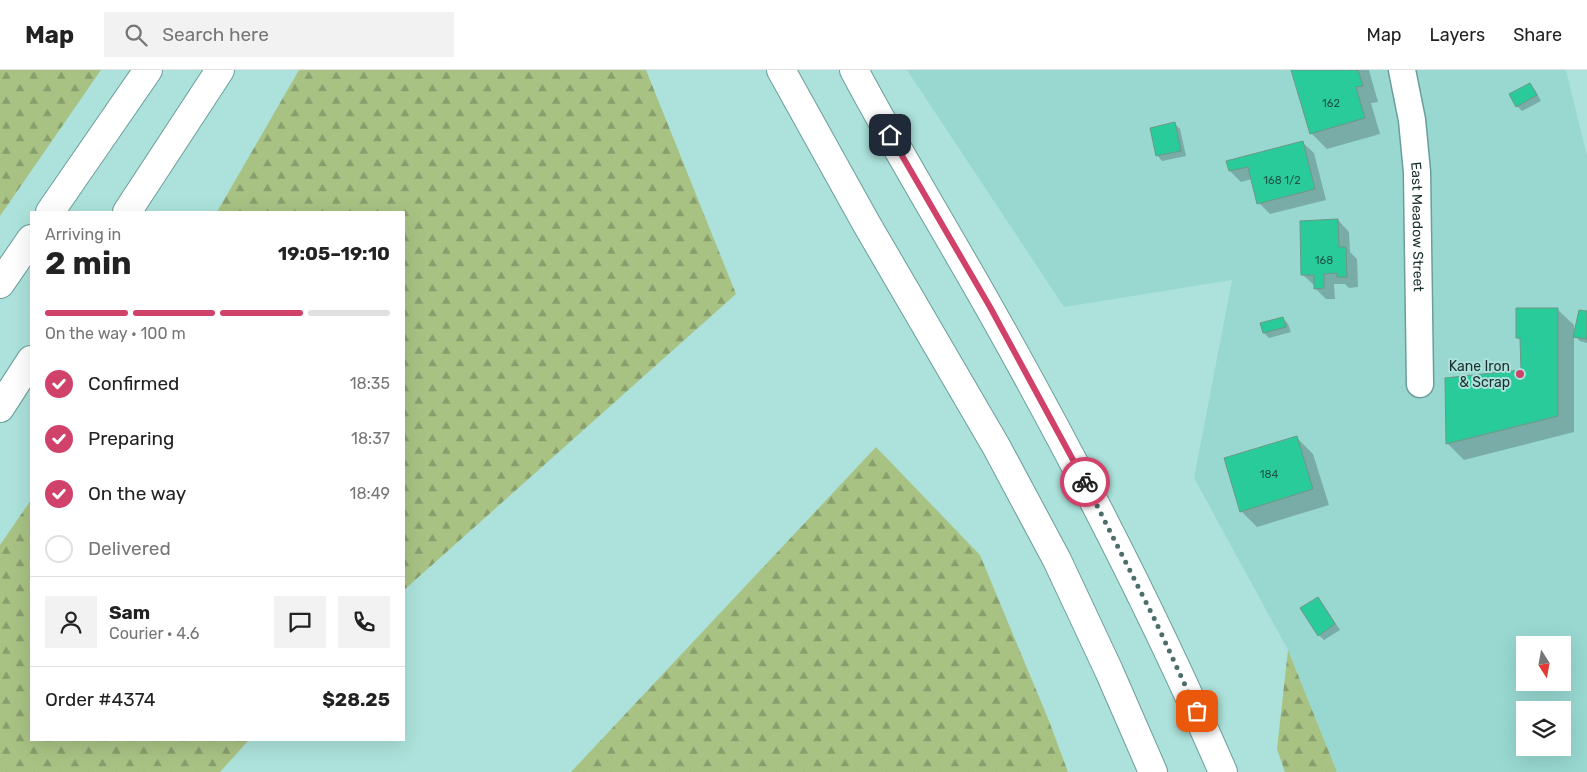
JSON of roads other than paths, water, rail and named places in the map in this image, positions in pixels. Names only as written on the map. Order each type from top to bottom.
[{"type":"highway","points":[[51,211],[148,70]]},
{"type":"highway","points":[[128,211],[220,70]]},
{"type":"highway","points":[[781,70],[866,223],[996,446],[1052,551],[1110,671],[1153,772]]},
{"type":"highway","points":[[854,70],[990,307],[1076,465],[1155,620],[1223,772]]},
{"type":"highway","points":[[0,284],[30,240]]},
{"type":"highway","points":[[0,408],[30,362]]},
{"type":"street","name":"East Meadow Street","points":[[1402,70],[1409,97],[1416,144],[1420,384]]},
{"type":"place","name":"Kane Iron & Scrap","points":[[1520,374]]}]
